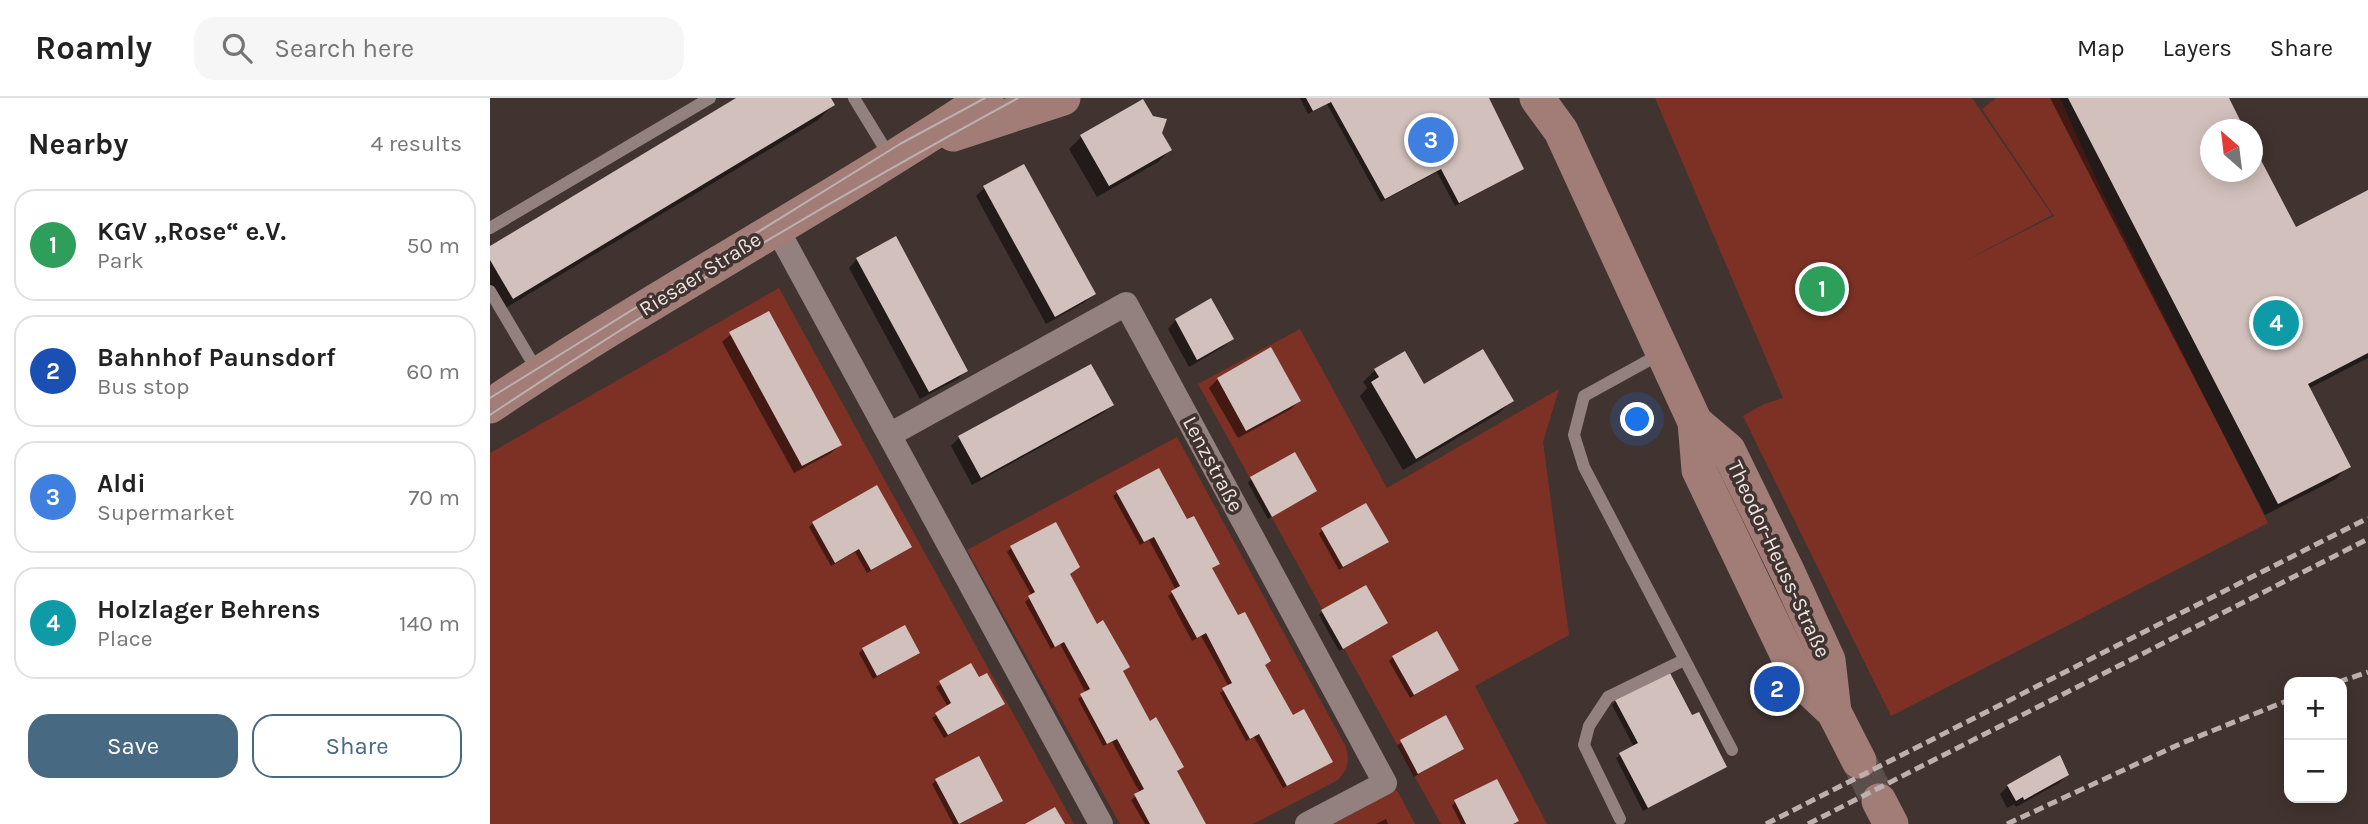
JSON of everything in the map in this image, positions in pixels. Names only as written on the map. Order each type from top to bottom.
[{"type":"main road","name":"Riesaer Straße","points":[[490,406],[538,373],[902,153],[986,98]]},
{"type":"main road","name":"Riesaer Straße","points":[[902,153],[1063,98]]},
{"type":"main road","name":"Theodor-Heuss-Straße","points":[[1536,98],[1559,115],[1662,353],[1695,422],[1728,450],[1788,573],[1828,660],[1834,712],[1858,761]]},
{"type":"street","points":[[776,227],[1101,824]]},
{"type":"street","name":"Lenzstraße","points":[[891,434],[1126,304],[1385,783],[1307,824]]},
{"type":"lane","points":[[490,228],[710,98]]},
{"type":"lane","points":[[854,98],[902,153]]},
{"type":"lane","points":[[490,291],[538,373]]},
{"type":"lane","points":[[1662,353],[1584,396],[1574,435],[1584,467],[1732,750]]},
{"type":"lane","points":[[1620,819],[1584,745],[1589,726],[1608,697],[1684,660]]},
{"type":"shaded area","points":[[1655,98],[1972,98],[2052,215],[1963,262],[2054,216],[1982,109],[1996,98],[2060,98],[2103,194],[2268,523],[1891,716],[1743,416],[1764,404],[1783,398]]},
{"type":"shaded area","points":[[779,288],[1074,824],[490,824],[490,453]]},
{"type":"shaded area","points":[[1300,329],[1387,488],[1559,389],[1543,442],[1569,635],[1475,686],[1547,824],[1441,824],[1198,384]]},
{"type":"shaded area","points":[[1177,437],[1347,752],[1347,765],[1338,780],[1253,824],[1120,824],[967,550]]},
{"type":"shaded area","points":[[1397,790],[1415,824],[1333,824]]},
{"type":"building","points":[[736,98],[831,98],[835,105],[513,299],[490,260],[490,246]]},
{"type":"building","points":[[1306,98],[1489,98],[1524,169],[1459,203],[1441,169],[1385,199],[1331,102],[1313,111]]},
{"type":"building","points":[[2068,98],[2229,98],[2240,119],[2200,119],[2200,182],[2263,182],[2263,164],[2296,227],[2368,190],[2368,353],[2308,384],[2351,467],[2278,504]]},
{"type":"building","points":[[1143,99],[1153,116],[1167,119],[1162,133],[1172,150],[1109,186],[1080,135]]},
{"type":"building","points":[[1024,164],[1096,294],[1055,317],[983,186]]},
{"type":"building","points":[[896,236],[968,371],[929,392],[856,258]]},
{"type":"building","points":[[1211,298],[1234,339],[1197,360],[1175,319]]},
{"type":"building","points":[[769,311],[842,445],[802,466],[729,332]]},
{"type":"building","points":[[1271,347],[1301,401],[1246,431],[1217,378]]},
{"type":"building","points":[[1483,349],[1514,401],[1416,459],[1371,382],[1379,377],[1374,369],[1405,351],[1424,384]]},
{"type":"building","points":[[1091,364],[1114,405],[981,478],[958,436]]},
{"type":"building","points":[[1295,452],[1317,491],[1272,517],[1250,477]]},
{"type":"building","points":[[1159,468],[1187,519],[1194,516],[1220,564],[1212,568],[1238,615],[1245,612],[1271,661],[1265,665],[1293,715],[1304,709],[1333,762],[1287,786],[1259,734],[1250,739],[1222,688],[1232,683],[1206,633],[1197,638],[1171,591],[1180,586],[1154,537],[1144,542],[1116,491]]},
{"type":"building","points":[[877,485],[912,547],[871,570],[859,549],[835,563],[812,522]]},
{"type":"building","points":[[1366,503],[1389,542],[1343,567],[1321,528]]},
{"type":"building","points":[[1056,522],[1080,567],[1070,574],[1097,624],[1103,620],[1130,667],[1123,671],[1150,721],[1156,717],[1184,767],[1177,771],[1206,824],[1150,824],[1134,794],[1144,789],[1117,739],[1107,744],[1080,694],[1090,689],[1064,642],[1055,647],[1028,596],[1035,592],[1010,546]]},
{"type":"building","points":[[1366,585],[1388,623],[1343,649],[1321,610]]},
{"type":"building","points":[[905,625],[920,653],[877,676],[862,648]]},
{"type":"building","points":[[1437,631],[1459,670],[1414,695],[1392,656]]},
{"type":"building","points":[[971,663],[979,677],[987,673],[1005,704],[948,735],[935,713],[951,703],[939,681]]},
{"type":"building","points":[[1669,671],[1692,715],[1699,712],[1727,767],[1648,808],[1619,753],[1638,743],[1615,700]]},
{"type":"building","points":[[1446,715],[1464,749],[1418,774],[1400,740]]},
{"type":"building","points":[[2060,755],[2069,775],[2024,800],[2023,797],[2016,801],[2007,785]]},
{"type":"building","points":[[979,756],[1003,801],[959,824],[935,779]]},
{"type":"building","points":[[1497,779],[1519,821],[1513,824],[1466,824],[1454,800]]},
{"type":"building","points":[[1055,807],[1065,824],[1025,824]]},
{"type":"tunnel","points":[[1859,761],[1879,801]]},
{"type":"tram line","points":[[490,398],[900,144],[985,98]]},
{"type":"tram line","points":[[490,415],[750,250],[1018,98]]},
{"type":"railway","points":[[1766,824],[2368,518]]},
{"type":"railway","points":[[1808,824],[2368,539]]},
{"type":"railway","points":[[2347,679],[2368,672]]},
{"type":"railway","points":[[2007,824],[2182,743],[2284,702]]},
{"type":"place","name":"Aldi","points":[[1431,140]]},
{"type":"place","name":"KGV „Rose“ e.V.","points":[[1822,289]]},
{"type":"place","name":"Holzlager Behrens","points":[[2276,323]]},
{"type":"place","name":"Bahnhof Paunsdorf","points":[[1777,689]]}]
